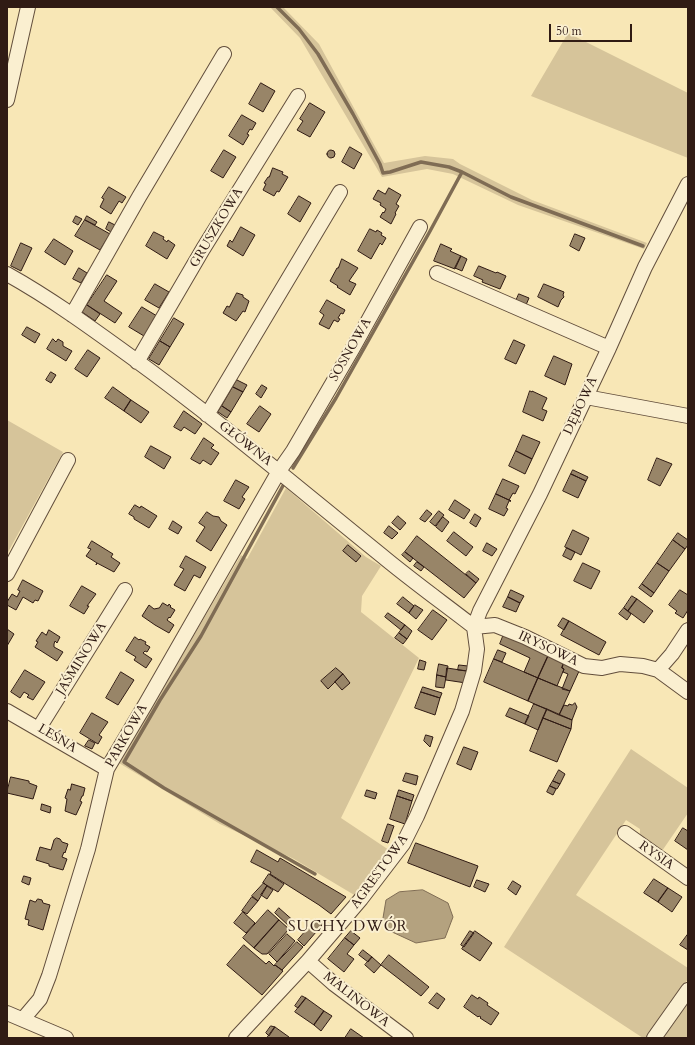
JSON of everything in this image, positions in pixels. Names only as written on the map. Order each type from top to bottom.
[{"type":"street","points":[[7,100],[28,7]]},
{"type":"street","points":[[72,315],[143,190],[224,54]]},
{"type":"street","name":"GRUSZKOWA","points":[[137,362],[203,249],[298,96]]},
{"type":"street","name":"DĘBOWA","points":[[474,627],[480,611],[540,494],[645,267],[688,184]]},
{"type":"street","points":[[207,415],[340,192]]},
{"type":"street","name":"SOSNOWA","points":[[278,471],[292,451],[353,348],[420,227]]},
{"type":"street","points":[[437,273],[608,348]]},
{"type":"street","name":"GŁÓWNA","points":[[7,274],[34,289],[137,362],[278,471],[382,557],[474,627]]},
{"type":"street","points":[[586,397],[688,416]]},
{"type":"street","points":[[7,574],[68,460]]},
{"type":"street","name":"PARKOWA","points":[[12,1017],[40,999],[49,976],[88,849],[107,769],[278,471]]},
{"type":"street","name":"JAŚMINOWA","points":[[39,728],[124,590]]},
{"type":"street","name":"IRYSOWA","points":[[474,627],[495,625],[525,637],[584,666],[602,668],[620,664],[643,666],[658,670],[688,692]]},
{"type":"street","name":"AGRESTOWA","points":[[236,1038],[308,961],[361,900],[403,844],[417,816],[462,711],[474,671],[477,649],[474,627]]},
{"type":"street","points":[[658,670],[672,654],[688,630]]},
{"type":"street","name":"LEŚNA","points":[[7,711],[39,728],[107,769]]},
{"type":"street","name":"RYSIA","points":[[625,833],[688,878]]},
{"type":"street","name":"MALINOWA","points":[[308,961],[334,984],[406,1038]]},
{"type":"street","points":[[654,1038],[688,990]]},
{"type":"street","points":[[12,1017],[66,1038]]},
{"type":"shaded area","points":[[270,7],[283,7],[319,44],[384,163],[425,156],[453,159],[460,164],[532,200],[647,243],[644,249],[518,205],[453,174],[427,169],[382,177],[300,38]]},
{"type":"shaded area","points":[[568,33],[688,93],[688,158],[531,96]]},
{"type":"shaded area","points":[[7,420],[63,452],[7,554]]},
{"type":"shaded area","points":[[286,488],[366,557],[381,566],[362,596],[361,612],[419,658],[341,818],[395,854],[361,899],[294,859],[220,824],[119,763],[241,555],[247,559]]},
{"type":"shaded area","points":[[631,749],[688,788],[688,813],[662,851],[640,836],[640,829],[626,820],[576,895],[688,968],[688,979],[646,1038],[643,1038],[504,947]]},
{"type":"shaded area","points":[[423,890],[448,903],[453,917],[445,938],[416,943],[390,931],[383,918],[386,900],[399,892]]},
{"type":"shaded area","points":[[688,996],[688,1038],[658,1038]]},
{"type":"building","points":[[261,83],[275,91],[263,112],[249,104]]},
{"type":"building","points":[[310,103],[325,112],[310,137],[297,130],[303,121],[300,119]]},
{"type":"building","points":[[242,115],[256,123],[252,130],[250,129],[247,134],[249,135],[243,145],[229,136]]},
{"type":"building","points":[[350,147],[362,154],[354,169],[342,162]]},
{"type":"building","points":[[224,150],[236,157],[223,178],[211,171]]},
{"type":"building","points":[[331,150],[334,151],[334,157],[331,158],[328,157],[327,154],[328,151]]},
{"type":"building","points":[[273,168],[283,172],[282,174],[288,177],[279,192],[277,191],[274,196],[263,190],[266,184],[264,183],[269,177]]},
{"type":"building","points":[[109,187],[126,197],[122,203],[119,201],[111,214],[100,207],[104,199],[102,198]]},
{"type":"building","points":[[389,188],[401,195],[396,204],[399,206],[391,224],[380,217],[386,209],[380,205],[381,203],[373,199],[378,190],[385,194]]},
{"type":"building","points":[[299,196],[311,203],[300,222],[288,214]]},
{"type":"building","points":[[76,216],[82,219],[78,225],[73,222]]},
{"type":"building","points":[[87,216],[97,222],[95,225],[85,220]]},
{"type":"building","points":[[85,220],[110,234],[100,250],[75,236]]},
{"type":"building","points":[[109,222],[115,225],[111,232],[106,229]]},
{"type":"building","points":[[241,227],[255,235],[243,256],[227,246],[230,240],[232,242]]},
{"type":"building","points":[[370,229],[376,232],[377,230],[386,238],[382,245],[380,243],[371,259],[358,251]]},
{"type":"building","points":[[154,232],[164,237],[163,239],[167,242],[168,240],[175,245],[167,259],[146,246]]},
{"type":"building","points":[[575,234],[585,238],[579,251],[570,246]]},
{"type":"building","points":[[54,239],[73,251],[65,265],[45,252]]},
{"type":"building","points":[[21,243],[32,248],[21,271],[11,266]]},
{"type":"building","points":[[441,244],[452,249],[450,251],[461,256],[455,269],[434,261]]},
{"type":"building","points":[[461,256],[467,259],[462,271],[455,268]]},
{"type":"building","points":[[342,259],[358,268],[349,281],[356,284],[350,295],[330,281]]},
{"type":"building","points":[[479,266],[506,276],[500,289],[482,282],[483,280],[474,276]]},
{"type":"building","points":[[79,268],[87,273],[81,283],[73,279]]},
{"type":"building","points":[[107,275],[117,281],[104,301],[122,313],[115,323],[87,305]]},
{"type":"building","points":[[155,284],[169,292],[159,308],[145,300]]},
{"type":"building","points":[[544,284],[564,292],[564,297],[558,307],[538,297]]},
{"type":"building","points":[[237,293],[243,295],[243,297],[249,301],[245,312],[243,311],[236,321],[223,313],[227,306],[229,307]]},
{"type":"building","points":[[519,294],[529,298],[526,305],[516,301]]},
{"type":"building","points":[[327,300],[345,310],[338,318],[340,319],[338,322],[334,320],[329,329],[319,324],[324,315],[320,312]]},
{"type":"building","points":[[87,305],[100,314],[95,321],[82,312]]},
{"type":"building","points":[[142,307],[157,316],[144,336],[129,327]]},
{"type":"building","points":[[174,318],[184,324],[170,347],[160,341]]},
{"type":"building","points":[[27,327],[40,334],[35,343],[22,335]]},
{"type":"building","points":[[53,339],[56,342],[58,339],[63,342],[63,346],[72,351],[66,361],[47,349]]},
{"type":"building","points":[[514,340],[525,345],[516,364],[505,359]]},
{"type":"building","points":[[160,341],[170,347],[159,365],[149,359]]},
{"type":"building","points":[[88,350],[100,358],[87,377],[75,369]]},
{"type":"building","points":[[554,356],[572,364],[565,385],[545,376]]},
{"type":"building","points":[[51,372],[56,375],[51,383],[46,380]]},
{"type":"building","points":[[237,380],[247,385],[243,392],[233,387]]},
{"type":"building","points":[[262,385],[267,388],[261,398],[256,394]]},
{"type":"building","points":[[113,387],[131,400],[124,411],[105,398]]},
{"type":"building","points":[[233,387],[243,392],[231,412],[222,406]]},
{"type":"building","points":[[530,391],[547,398],[542,409],[547,411],[543,421],[523,412]]},
{"type":"building","points":[[131,400],[149,412],[141,423],[124,411]]},
{"type":"building","points":[[222,406],[231,412],[227,418],[218,412]]},
{"type":"building","points":[[260,406],[271,414],[259,432],[247,424]]},
{"type":"building","points":[[184,411],[202,424],[195,434],[184,427],[181,431],[174,427]]},
{"type":"building","points":[[523,435],[540,442],[532,459],[516,451]]},
{"type":"building","points":[[204,438],[214,445],[211,448],[219,453],[211,465],[203,460],[200,464],[191,459]]},
{"type":"building","points":[[151,446],[171,457],[164,469],[145,457]]},
{"type":"building","points":[[516,451],[532,459],[525,474],[509,466]]},
{"type":"building","points":[[657,458],[672,464],[660,486],[648,480]]},
{"type":"building","points":[[573,470],[588,477],[586,481],[571,474]]},
{"type":"building","points":[[571,474],[586,481],[578,498],[563,491]]},
{"type":"building","points":[[503,479],[519,486],[515,494],[513,493],[509,500],[511,501],[496,494]]},
{"type":"building","points":[[236,480],[249,487],[242,497],[245,499],[239,509],[224,501]]},
{"type":"building","points":[[496,494],[511,501],[509,501],[506,508],[508,509],[504,516],[489,509]]},
{"type":"building","points":[[455,500],[470,510],[464,519],[449,510]]},
{"type":"building","points":[[135,505],[140,508],[141,506],[157,516],[149,528],[134,519],[134,517],[129,514]]},
{"type":"building","points":[[427,510],[432,514],[425,522],[420,519]]},
{"type":"building","points":[[439,511],[444,515],[435,526],[430,522]]},
{"type":"building","points":[[207,512],[213,516],[219,517],[221,521],[227,525],[211,551],[196,541],[205,527],[199,523]]},
{"type":"building","points":[[475,514],[481,518],[476,527],[470,523]]},
{"type":"building","points":[[398,516],[406,523],[400,530],[392,523]]},
{"type":"building","points":[[443,517],[449,522],[442,532],[436,527]]},
{"type":"building","points":[[173,521],[182,527],[178,534],[169,529]]},
{"type":"building","points":[[389,526],[398,533],[392,539],[384,533]]},
{"type":"building","points":[[573,530],[589,538],[581,555],[565,547]]},
{"type":"building","points":[[454,532],[473,547],[466,556],[447,541]]},
{"type":"building","points":[[678,533],[688,540],[688,545],[685,549],[673,540]]},
{"type":"building","points":[[417,536],[476,583],[464,598],[405,552]]},
{"type":"building","points":[[673,540],[685,549],[669,571],[657,563]]},
{"type":"building","points":[[92,541],[113,554],[111,557],[120,563],[114,572],[86,556],[91,549],[88,548]]},
{"type":"building","points":[[487,543],[497,549],[492,556],[483,551]]},
{"type":"building","points":[[348,545],[361,556],[356,562],[343,551]]},
{"type":"building","points":[[567,548],[575,552],[571,560],[563,556]]},
{"type":"building","points":[[405,552],[413,558],[410,562],[402,555]]},
{"type":"building","points":[[186,556],[206,567],[200,578],[194,575],[185,591],[174,585],[184,569],[180,567]]},
{"type":"building","points":[[417,562],[424,567],[421,571],[414,566]]},
{"type":"building","points":[[583,563],[600,571],[591,589],[574,581]]},
{"type":"building","points":[[657,563],[669,571],[654,593],[642,584]]},
{"type":"building","points":[[469,571],[479,579],[476,583],[466,574]]},
{"type":"building","points":[[23,580],[43,591],[38,601],[35,600],[33,603],[23,597],[16,610],[7,605],[7,602],[12,594],[17,597],[20,591],[18,590]]},
{"type":"building","points":[[642,584],[654,593],[651,597],[639,588]]},
{"type":"building","points":[[82,586],[96,594],[87,606],[89,606],[84,614],[70,606]]},
{"type":"building","points":[[511,590],[524,596],[520,603],[508,597]]},
{"type":"building","points":[[680,590],[688,595],[688,610],[683,618],[675,613],[677,611],[669,605]]},
{"type":"building","points":[[632,596],[637,599],[628,611],[624,608]]},
{"type":"building","points":[[403,597],[414,606],[409,613],[397,604]]},
{"type":"building","points":[[508,597],[520,603],[516,612],[503,607]]},
{"type":"building","points":[[637,599],[653,611],[644,623],[628,611]]},
{"type":"building","points":[[163,603],[168,606],[169,604],[171,606],[170,607],[175,610],[167,620],[174,625],[169,633],[142,616],[149,605],[154,609],[159,608]]},
{"type":"building","points":[[415,605],[423,610],[416,619],[409,613]]},
{"type":"building","points":[[624,608],[631,614],[627,620],[619,614]]},
{"type":"building","points":[[433,610],[447,620],[432,640],[418,630]]},
{"type":"building","points":[[388,613],[405,625],[401,630],[385,617]]},
{"type":"building","points":[[563,618],[569,621],[564,630],[558,626]]},
{"type":"building","points":[[569,621],[606,642],[599,655],[561,635]]},
{"type":"building","points":[[405,625],[412,631],[407,639],[399,633]]},
{"type":"building","points":[[7,629],[14,634],[7,646]]},
{"type":"building","points":[[49,630],[60,637],[57,643],[55,641],[54,644],[54,647],[63,652],[57,661],[35,647],[38,642],[36,641],[42,632],[46,635]]},
{"type":"building","points":[[399,633],[407,639],[403,644],[395,638]]},
{"type":"building","points":[[504,634],[549,654],[538,678],[524,672],[530,658],[500,644]]},
{"type":"building","points":[[135,637],[146,642],[145,644],[150,647],[147,652],[145,651],[143,653],[152,659],[146,668],[134,660],[136,657],[126,651]]},
{"type":"building","points":[[498,650],[506,653],[502,662],[494,659]]},
{"type":"building","points":[[549,654],[564,662],[562,668],[564,669],[557,686],[538,678]]},
{"type":"building","points":[[494,659],[538,678],[528,701],[484,682]]},
{"type":"building","points":[[420,660],[426,662],[424,670],[418,669]]},
{"type":"building","points":[[564,662],[580,669],[570,691],[562,689],[568,674],[563,672],[564,669],[562,668]]},
{"type":"building","points":[[439,664],[448,666],[446,677],[437,675]]},
{"type":"building","points":[[459,665],[468,666],[467,671],[458,670]]},
{"type":"building","points":[[336,668],[343,674],[328,689],[321,681]]},
{"type":"building","points":[[447,668],[467,671],[466,683],[446,680]]},
{"type":"building","points":[[25,670],[45,682],[33,700],[27,697],[29,695],[24,692],[20,698],[11,692]]},
{"type":"building","points":[[121,672],[134,680],[118,705],[106,698]]},
{"type":"building","points":[[343,674],[350,683],[342,690],[335,682]]},
{"type":"building","points":[[437,675],[446,677],[444,688],[436,687]]},
{"type":"building","points":[[538,678],[570,691],[559,715],[528,701]]},
{"type":"building","points":[[423,687],[442,693],[440,698],[421,692]]},
{"type":"building","points":[[421,692],[440,698],[435,715],[415,708]]},
{"type":"building","points":[[575,703],[577,707],[572,720],[559,715],[564,705],[568,706],[569,704],[572,705]]},
{"type":"building","points":[[534,704],[547,709],[538,730],[525,724]]},
{"type":"building","points":[[510,708],[529,716],[525,724],[506,716]]},
{"type":"building","points":[[547,709],[572,720],[571,729],[543,718]]},
{"type":"building","points":[[92,713],[108,722],[99,735],[102,737],[98,744],[80,733]]},
{"type":"building","points":[[543,718],[571,729],[557,762],[530,751]]},
{"type":"building","points":[[426,735],[433,737],[430,747],[424,741]]},
{"type":"building","points":[[89,740],[95,743],[92,749],[85,746]]},
{"type":"building","points":[[464,747],[478,752],[471,770],[457,764]]},
{"type":"building","points":[[559,770],[565,774],[560,784],[553,781]]},
{"type":"building","points":[[406,773],[418,776],[416,785],[403,781]]},
{"type":"building","points":[[11,777],[29,781],[29,783],[37,786],[33,799],[7,793]]},
{"type":"building","points":[[553,781],[560,784],[557,789],[550,786]]},
{"type":"building","points":[[72,784],[85,788],[80,801],[82,802],[76,815],[65,811],[67,799],[65,798],[68,789],[70,790]]},
{"type":"building","points":[[550,786],[556,789],[553,795],[547,792]]},
{"type":"building","points":[[367,790],[377,793],[375,799],[365,796]]},
{"type":"building","points":[[399,790],[414,795],[412,801],[397,796]]},
{"type":"building","points":[[397,796],[412,801],[405,824],[390,819]]},
{"type":"building","points":[[42,804],[51,807],[50,813],[41,810]]},
{"type":"building","points":[[388,824],[394,826],[388,843],[382,841]]},
{"type":"building","points":[[683,828],[688,831],[688,850],[675,841]]},
{"type":"building","points":[[57,838],[68,844],[62,857],[67,859],[63,870],[36,860],[40,847],[51,850],[54,840]]},
{"type":"building","points":[[416,843],[478,866],[470,887],[408,863]]},
{"type":"building","points":[[257,850],[278,862],[280,858],[346,897],[331,914],[270,874],[271,872],[251,862]]},
{"type":"building","points":[[269,874],[284,884],[278,892],[263,883]]},
{"type":"building","points":[[24,876],[31,878],[29,885],[22,882]]},
{"type":"building","points":[[654,879],[668,888],[658,902],[644,893]]},
{"type":"building","points":[[477,880],[489,884],[485,892],[474,887]]},
{"type":"building","points":[[513,881],[521,886],[516,895],[508,889]]},
{"type":"building","points":[[264,883],[267,886],[258,901],[252,896]]},
{"type":"building","points":[[267,886],[273,890],[267,899],[261,895]]},
{"type":"building","points":[[668,888],[682,897],[672,912],[658,902]]},
{"type":"building","points":[[252,897],[258,901],[247,914],[242,911]]},
{"type":"building","points":[[38,899],[42,900],[43,903],[50,905],[43,930],[28,925],[29,920],[25,919],[30,900],[35,902]]},
{"type":"building","points":[[279,908],[296,923],[291,928],[275,913]]},
{"type":"building","points":[[268,910],[279,920],[254,948],[243,938]]},
{"type":"building","points":[[243,912],[255,923],[246,933],[234,923]]},
{"type":"building","points":[[316,919],[323,924],[304,946],[298,940]]},
{"type":"building","points":[[279,920],[289,929],[267,954],[262,954],[254,948]]},
{"type":"building","points":[[351,931],[360,938],[354,945],[345,938]]},
{"type":"building","points":[[470,931],[474,933],[464,947],[461,945]]},
{"type":"building","points":[[475,931],[492,943],[480,961],[462,949]]},
{"type":"building","points":[[287,934],[295,941],[277,962],[269,954]]},
{"type":"building","points":[[688,934],[688,950],[680,945]]},
{"type":"building","points":[[345,938],[354,945],[347,954],[354,959],[344,972],[328,959]]},
{"type":"building","points":[[297,942],[303,947],[282,970],[275,965]]},
{"type":"building","points":[[244,945],[266,964],[269,961],[283,971],[262,995],[227,965]]},
{"type":"building","points":[[363,950],[372,957],[368,962],[359,955]]},
{"type":"building","points":[[389,955],[429,987],[421,996],[381,965]]},
{"type":"building","points":[[372,957],[381,965],[374,973],[365,965]]},
{"type":"building","points":[[437,993],[445,999],[438,1009],[429,1003]]},
{"type":"building","points":[[472,995],[478,999],[479,997],[488,1003],[487,1005],[499,1013],[491,1025],[464,1007]]},
{"type":"building","points":[[302,996],[306,998],[298,1008],[295,1006]]},
{"type":"building","points":[[306,998],[324,1011],[314,1025],[295,1012]]},
{"type":"building","points":[[324,1011],[332,1016],[321,1031],[314,1025]]},
{"type":"building","points":[[271,1026],[275,1027],[269,1036],[266,1033]]},
{"type":"building","points":[[275,1027],[289,1037],[267,1038]]},
{"type":"building","points":[[351,1029],[364,1038],[345,1038]]},
{"type":"waterway","points":[[277,7],[299,29],[318,54],[353,114],[380,164],[383,173],[421,162],[449,167],[511,197],[643,246]]},
{"type":"waterway","points":[[293,468],[336,398],[462,172]]},
{"type":"waterway","points":[[285,482],[201,636],[160,700],[124,762],[164,788],[315,874]]},
{"type":"district","name":"SUCHY DWÓR","points":[[348,928]]}]
